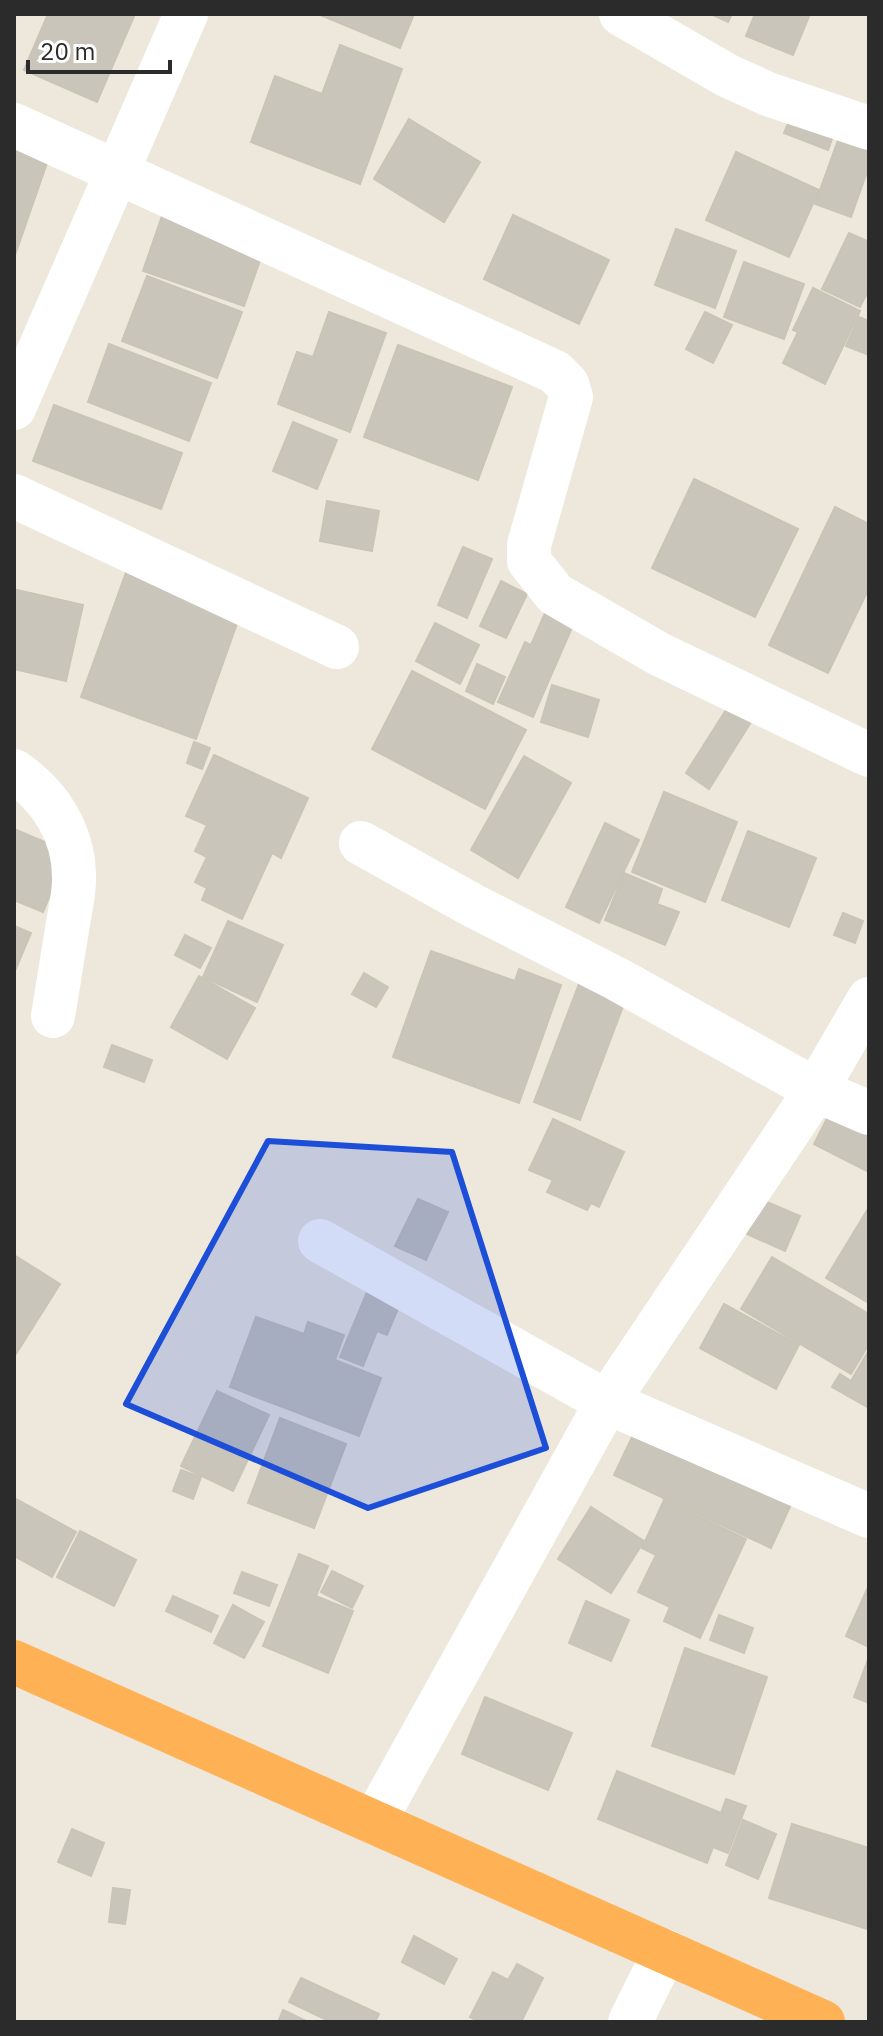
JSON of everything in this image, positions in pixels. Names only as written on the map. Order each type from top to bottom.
[{"type":"highway","points":[[14,1662],[823,2022]]},
{"type":"street","points":[[14,408],[186,14]]},
{"type":"street","points":[[621,14],[728,76],[768,94],[869,128]]},
{"type":"street","points":[[14,125],[555,372],[567,384],[571,397],[529,545],[529,561],[539,576],[555,594],[659,654],[869,755]]},
{"type":"street","points":[[14,496],[337,647]]},
{"type":"street","points":[[14,771],[31,782],[49,802],[66,831],[72,853],[74,881],[53,1016]]},
{"type":"street","points":[[361,843],[472,905],[617,979],[816,1090],[869,1113]]},
{"type":"street","points":[[374,1822],[607,1402],[816,1090],[869,999]]},
{"type":"street","points":[[320,1241],[607,1402],[869,1516]]},
{"type":"street","points":[[630,2022],[665,1951]]},
{"type":"highlighted area","points":[[268,1141],[452,1152],[546,1448],[368,1508],[126,1404]]},
{"type":"building","points":[[48,14],[135,14],[97,102],[24,70]]},
{"type":"building","points":[[318,14],[414,14],[400,48]]},
{"type":"building","points":[[711,14],[732,14],[728,22]]},
{"type":"building","points":[[755,14],[810,14],[793,55],[746,36]]},
{"type":"building","points":[[340,45],[402,69],[360,184],[251,142],[275,76],[322,94]]},
{"type":"building","points":[[794,109],[837,125],[828,150],[784,133]]},
{"type":"building","points":[[409,119],[480,162],[444,222],[374,179]]},
{"type":"building","points":[[841,132],[869,142],[869,166],[851,217],[815,204]]},
{"type":"building","points":[[14,145],[49,157],[14,258]]},
{"type":"building","points":[[736,152],[819,190],[789,257],[706,220]]},
{"type":"building","points":[[172,187],[265,246],[244,306],[143,271]]},
{"type":"building","points":[[513,215],[609,260],[579,324],[484,279]]},
{"type":"building","points":[[676,229],[736,251],[715,308],[655,285]]},
{"type":"building","points":[[849,233],[869,242],[869,289],[860,307],[822,289]]},
{"type":"building","points":[[744,262],[804,284],[784,339],[724,317]]},
{"type":"building","points":[[147,276],[242,312],[217,378],[122,341]]},
{"type":"building","points":[[813,288],[860,311],[825,384],[783,363],[798,332],[793,330]]},
{"type":"building","points":[[329,312],[386,333],[350,432],[278,404],[297,352],[313,357]]},
{"type":"building","points":[[705,312],[732,325],[713,363],[686,349]]},
{"type":"building","points":[[859,317],[869,321],[869,355],[846,346]]},
{"type":"building","points":[[109,344],[211,383],[189,441],[88,402]]},
{"type":"building","points":[[398,345],[512,387],[478,480],[364,437]]},
{"type":"building","points":[[54,405],[182,453],[161,509],[33,461]]},
{"type":"building","points":[[293,422],[337,440],[317,489],[273,471]]},
{"type":"building","points":[[694,479],[798,529],[755,617],[652,568]]},
{"type":"building","points":[[327,501],[379,511],[372,551],[320,541]]},
{"type":"building","points":[[835,507],[869,524],[869,588],[828,673],[769,645]]},
{"type":"building","points":[[463,547],[492,559],[467,618],[438,605]]},
{"type":"building","points":[[132,556],[246,598],[196,739],[81,697]]},
{"type":"building","points":[[501,581],[527,594],[506,638],[480,626]]},
{"type":"building","points":[[17,590],[83,605],[66,681],[14,669],[14,605]]},
{"type":"building","points":[[549,604],[577,616],[533,717],[498,702],[525,642],[531,645]]},
{"type":"building","points":[[435,623],[479,645],[460,684],[416,661]]},
{"type":"building","points":[[477,664],[505,677],[493,704],[466,691]]},
{"type":"building","points":[[412,671],[526,730],[485,809],[372,749]]},
{"type":"building","points":[[552,685],[599,700],[588,737],[541,722]]},
{"type":"building","points":[[733,699],[756,714],[709,789],[686,773]]},
{"type":"building","points":[[194,742],[210,748],[202,769],[187,763]]},
{"type":"building","points":[[214,755],[308,798],[281,858],[272,853],[242,919],[202,900],[207,888],[195,882],[207,857],[195,851],[207,825],[186,816]]},
{"type":"building","points":[[524,756],[571,783],[518,878],[471,850]]},
{"type":"building","points":[[664,792],[737,822],[705,902],[632,872]]},
{"type":"building","points":[[605,823],[639,840],[599,923],[566,907]]},
{"type":"building","points":[[14,829],[68,852],[43,912],[14,900]]},
{"type":"building","points":[[748,831],[816,858],[789,927],[722,900]]},
{"type":"building","points":[[624,873],[662,889],[657,904],[679,912],[665,945],[605,920]]},
{"type":"building","points":[[843,913],[863,921],[855,943],[834,935]]},
{"type":"building","points":[[228,921],[283,945],[257,1002],[203,977]]},
{"type":"building","points":[[14,926],[31,933],[14,973]]},
{"type":"building","points":[[185,935],[211,948],[200,968],[175,955]]},
{"type":"building","points":[[431,951],[515,981],[519,969],[561,985],[519,1103],[393,1057]]},
{"type":"building","points":[[364,973],[388,987],[376,1007],[352,994]]},
{"type":"building","points":[[199,976],[255,1008],[227,1059],[171,1027]]},
{"type":"building","points":[[582,976],[628,993],[580,1120],[534,1102]]},
{"type":"building","points":[[112,1045],[152,1060],[144,1082],[104,1067]]},
{"type":"building","points":[[842,1089],[869,1103],[869,1172],[814,1144]]},
{"type":"building","points":[[553,1119],[624,1152],[599,1207],[591,1203],[587,1210],[547,1192],[553,1180],[529,1170]]},
{"type":"building","points":[[418,1199],[448,1212],[426,1260],[395,1246]]},
{"type":"building","points":[[762,1200],[800,1216],[785,1251],[747,1234]]},
{"type":"building","points":[[869,1207],[869,1303],[826,1278]]},
{"type":"building","points":[[14,1255],[60,1284],[14,1357]]},
{"type":"building","points":[[772,1257],[869,1314],[869,1344],[851,1374],[741,1309]]},
{"type":"building","points":[[367,1292],[399,1306],[387,1335],[377,1331],[363,1366],[340,1357]]},
{"type":"building","points":[[724,1304],[799,1345],[776,1389],[700,1348]]},
{"type":"building","points":[[256,1317],[304,1334],[308,1322],[344,1335],[335,1360],[381,1378],[359,1436],[230,1387]]},
{"type":"building","points":[[869,1350],[869,1408],[832,1387],[840,1374],[851,1381]]},
{"type":"building","points":[[217,1391],[269,1415],[233,1491],[181,1466]]},
{"type":"building","points":[[644,1412],[800,1485],[771,1548],[614,1475]]},
{"type":"building","points":[[280,1418],[346,1444],[314,1528],[248,1503]]},
{"type":"building","points":[[181,1470],[201,1477],[193,1499],[173,1491]]},
{"type":"building","points":[[14,1498],[76,1532],[52,1577],[14,1556]]},
{"type":"building","points":[[664,1500],[746,1539],[700,1638],[664,1621],[670,1607],[638,1592],[656,1555],[642,1548]]},
{"type":"building","points":[[591,1507],[644,1541],[611,1593],[558,1559]]},
{"type":"building","points":[[80,1531],[136,1560],[114,1606],[57,1577]]},
{"type":"building","points":[[299,1554],[328,1566],[316,1596],[353,1611],[328,1673],[263,1646]]},
{"type":"building","points":[[332,1571],[363,1586],[352,1608],[321,1592]]},
{"type":"building","points":[[242,1572],[277,1585],[269,1606],[234,1593]]},
{"type":"building","points":[[869,1585],[869,1647],[846,1636]]},
{"type":"building","points":[[173,1596],[218,1616],[211,1632],[166,1611]]},
{"type":"building","points":[[586,1601],[629,1620],[611,1661],[569,1643]]},
{"type":"building","points":[[233,1605],[264,1622],[244,1658],[214,1643]]},
{"type":"building","points":[[719,1615],[753,1628],[744,1653],[710,1640]]},
{"type":"building","points":[[685,1648],[767,1677],[734,1774],[652,1746]]},
{"type":"building","points":[[869,1657],[869,1703],[854,1697]]},
{"type":"building","points":[[485,1697],[572,1733],[548,1790],[462,1754]]},
{"type":"building","points":[[617,1771],[721,1813],[726,1799],[746,1806],[728,1853],[713,1847],[707,1863],[598,1819]]},
{"type":"building","points":[[743,1820],[776,1834],[758,1879],[726,1865]]},
{"type":"building","points":[[792,1824],[869,1848],[867,1929],[769,1898]]},
{"type":"building","points":[[72,1829],[104,1843],[91,1876],[58,1862]]},
{"type":"building","points":[[113,1888],[130,1890],[125,1924],[109,1922]]},
{"type":"building","points":[[414,1936],[457,1959],[444,1984],[402,1962]]},
{"type":"building","points":[[517,1964],[543,1978],[521,2022],[480,2022],[470,2017],[493,1972],[508,1980]]},
{"type":"building","points":[[301,1978],[379,2014],[375,2022],[331,2022],[289,2002]]},
{"type":"building","points":[[283,2010],[308,2022],[278,2022]]}]
